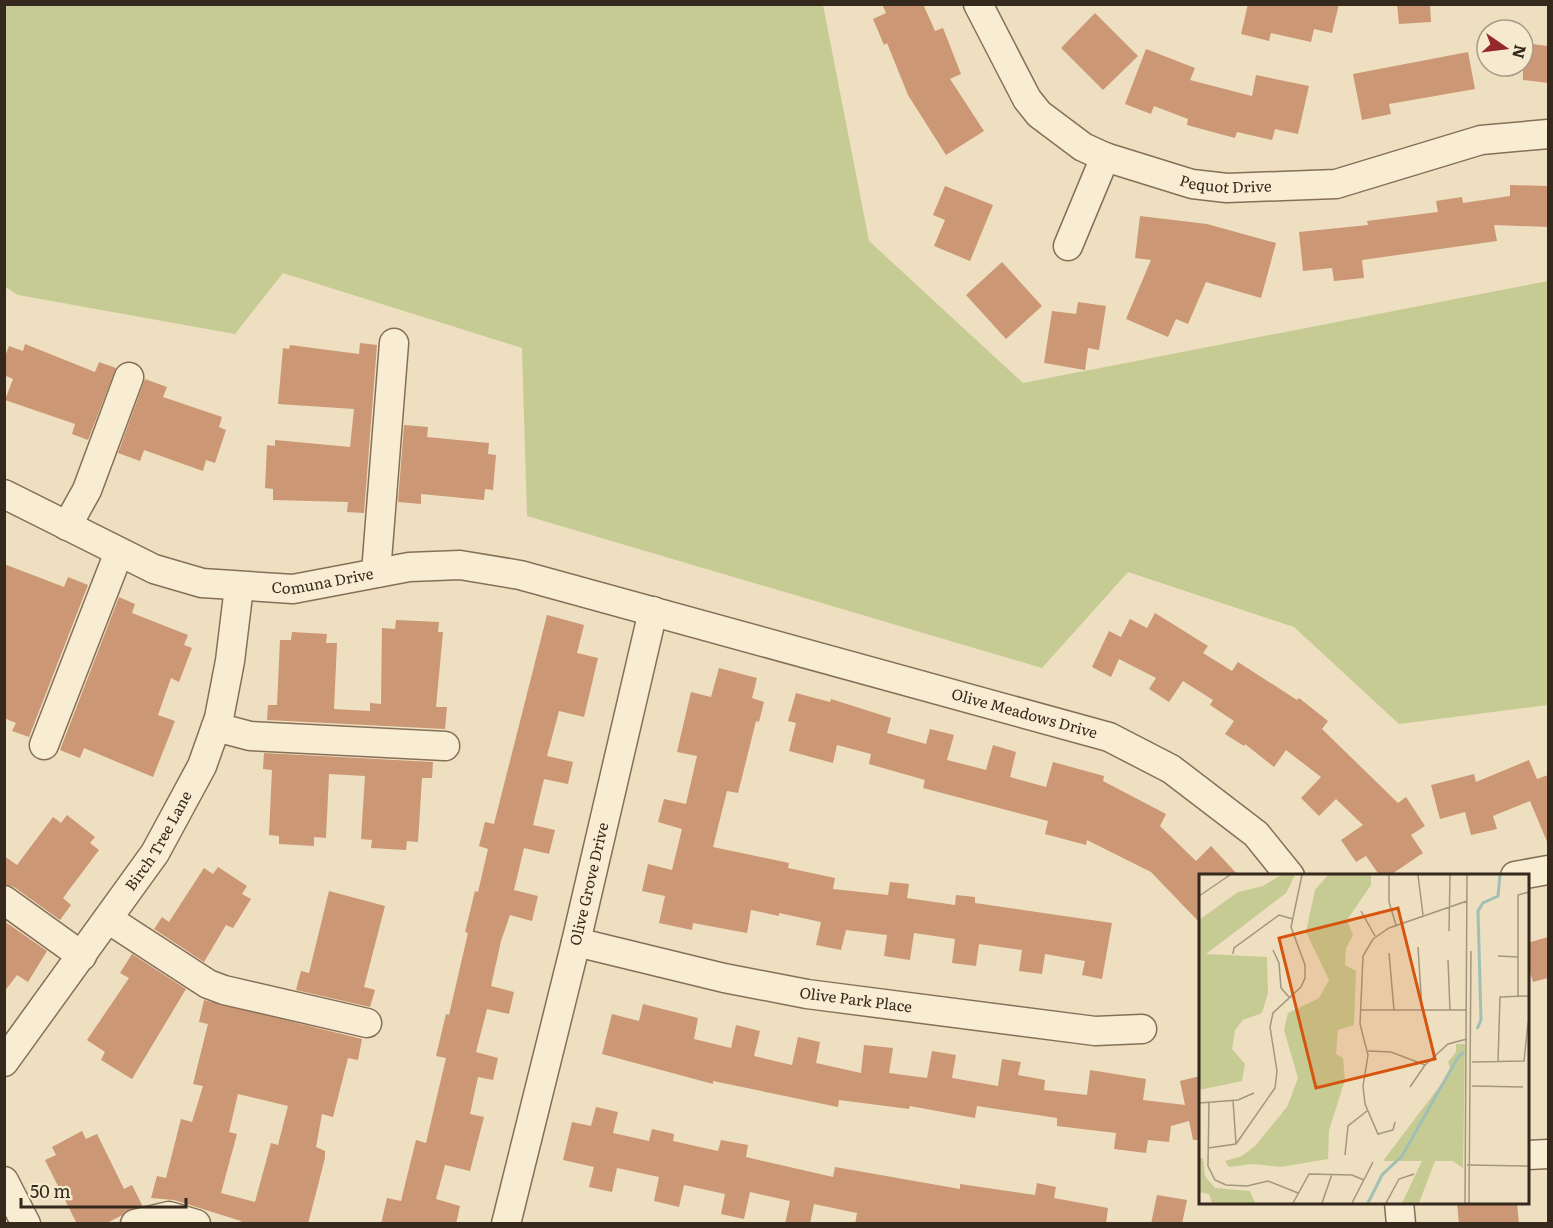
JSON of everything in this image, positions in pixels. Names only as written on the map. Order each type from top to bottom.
[{"type":"street","name":"Pequot Drive","points":[[978,4],[1027,99],[1039,114],[1083,147],[1105,158],[1192,184],[1227,188],[1336,184],[1481,140],[1548,134]]},
{"type":"street","points":[[1068,246],[1105,158]]},
{"type":"street","points":[[376,573],[394,343]]},
{"type":"street","points":[[67,526],[87,490],[129,377]]},
{"type":"street","name":"Comuna Drive","points":[[4,494],[154,569],[202,584],[293,589],[409,567],[460,565],[520,575],[653,611]]},
{"type":"street","points":[[44,745],[119,552]]},
{"type":"street","name":"Birch Tree Lane","points":[[4,1062],[155,853],[178,813],[201,766],[216,727],[230,661],[238,587]]},
{"type":"street","name":"Olive Meadows Drive","points":[[653,611],[1109,737],[1181,776],[1256,834],[1288,874]]},
{"type":"street","name":"Olive Grove Drive","points":[[511,1222],[653,611]]},
{"type":"street","points":[[216,727],[250,736],[445,746]]},
{"type":"street","points":[[1526,874],[1548,870]]},
{"type":"street","points":[[4,900],[82,956]]},
{"type":"street","points":[[108,919],[208,984],[224,990],[367,1023]]},
{"type":"street","name":"Olive Park Place","points":[[576,942],[724,978],[807,994],[1095,1031],[1142,1029]]},
{"type":"street","points":[[1529,1155],[1548,1154]]},
{"type":"street","points":[[4,1181],[26,1224]]},
{"type":"street","points":[[1399,1204],[1401,1224]]},
{"type":"street","points":[[135,1224],[169,1216],[196,1224]]},
{"type":"green space","points":[[4,5],[823,5],[869,241],[1023,383],[1548,281],[1548,705],[1399,724],[1294,627],[1128,572],[1042,668],[527,516],[522,348],[283,273],[235,334],[18,295],[4,286]]},
{"type":"building","points":[[882,4],[923,4],[935,31],[943,28],[961,74],[950,79],[984,131],[946,155],[908,95],[887,43],[884,45],[873,19],[886,13]]},
{"type":"building","points":[[1248,4],[1339,4],[1332,33],[1314,29],[1311,42],[1271,33],[1269,41],[1241,34]]},
{"type":"building","points":[[1397,4],[1430,4],[1431,22],[1399,24]]},
{"type":"building","points":[[1095,13],[1138,56],[1103,90],[1061,48]]},
{"type":"building","points":[[1535,44],[1548,46],[1548,83],[1523,80],[1523,78],[1535,78]]},
{"type":"building","points":[[1146,49],[1195,68],[1190,80],[1252,96],[1256,75],[1309,86],[1298,134],[1275,129],[1272,140],[1237,132],[1235,138],[1187,125],[1188,119],[1154,106],[1151,114],[1125,104]]},
{"type":"building","points":[[1468,52],[1475,89],[1389,104],[1391,114],[1362,120],[1353,74]]},
{"type":"building","points":[[1510,185],[1548,186],[1548,227],[1494,225],[1497,241],[1362,260],[1364,278],[1334,281],[1332,268],[1303,271],[1299,232],[1368,225],[1367,221],[1438,212],[1436,201],[1462,197],[1463,203],[1510,196]]},
{"type":"building","points":[[945,186],[993,205],[970,261],[934,246],[945,220],[933,215]]},
{"type":"building","points":[[1140,216],[1207,224],[1276,243],[1261,298],[1206,282],[1188,324],[1176,319],[1168,337],[1126,319],[1151,260],[1135,258]]},
{"type":"building","points":[[1002,262],[1042,306],[1006,339],[966,295]]},
{"type":"building","points":[[1078,302],[1106,306],[1099,350],[1088,348],[1085,370],[1044,363],[1052,311],[1076,314]]},
{"type":"building","points":[[360,343],[377,345],[364,513],[347,512],[348,502],[273,500],[273,489],[265,488],[267,445],[275,446],[275,440],[350,447],[354,409],[278,404],[283,348],[289,349],[290,345],[359,354]]},
{"type":"building","points":[[25,344],[95,372],[99,362],[116,368],[88,440],[72,434],[75,424],[5,400],[13,379],[4,375],[4,359],[9,346],[23,351]]},
{"type":"building","points":[[145,379],[167,387],[163,397],[222,417],[219,427],[226,430],[215,463],[206,460],[203,471],[144,450],[140,461],[118,453]]},
{"type":"building","points":[[404,425],[428,427],[427,437],[489,443],[488,454],[496,455],[493,490],[485,489],[484,500],[421,494],[421,504],[398,502]]},
{"type":"building","points":[[4,564],[64,587],[68,577],[88,585],[29,737],[12,731],[16,723],[4,718]]},
{"type":"building","points":[[119,597],[135,604],[132,613],[188,635],[184,645],[192,648],[179,682],[171,678],[158,715],[175,721],[153,777],[84,748],[80,758],[60,750]]},
{"type":"building","points":[[1155,613],[1208,646],[1203,653],[1232,671],[1238,662],[1297,700],[1299,698],[1328,721],[1322,729],[1398,803],[1406,797],[1425,826],[1411,835],[1423,853],[1392,874],[1379,874],[1366,856],[1356,862],[1341,840],[1363,825],[1336,799],[1319,816],[1301,798],[1321,777],[1286,750],[1274,767],[1245,744],[1244,746],[1225,734],[1234,721],[1210,705],[1213,700],[1183,681],[1169,702],[1149,689],[1156,678],[1119,659],[1111,677],[1092,667],[1109,631],[1121,637],[1130,619],[1147,628]]},
{"type":"building","points":[[547,615],[584,625],[577,653],[598,658],[584,717],[559,711],[547,756],[573,762],[568,784],[544,779],[533,825],[555,830],[549,854],[524,848],[514,890],[538,896],[532,921],[510,915],[501,941],[491,986],[514,992],[509,1014],[487,1009],[476,1052],[498,1058],[493,1080],[478,1077],[470,1114],[484,1117],[470,1171],[445,1165],[436,1199],[460,1206],[456,1224],[381,1224],[387,1198],[401,1201],[416,1140],[426,1143],[446,1058],[436,1056],[446,1014],[449,1015],[468,933],[465,932],[475,891],[478,892],[488,849],[479,846],[485,822],[494,824]]},
{"type":"building","points":[[396,620],[439,622],[438,632],[443,632],[436,707],[447,707],[445,729],[267,720],[268,705],[277,705],[280,640],[291,640],[292,632],[327,634],[326,643],[337,643],[334,709],[370,711],[370,703],[381,704],[382,628],[395,629]]},
{"type":"building","points":[[719,668],[757,678],[752,698],[764,702],[759,722],[756,721],[738,793],[727,791],[713,847],[789,863],[788,868],[835,878],[833,889],[888,895],[890,882],[909,884],[907,898],[955,905],[956,895],[975,897],[975,903],[1112,923],[1102,979],[1082,975],[1085,961],[1045,954],[1042,974],[1019,971],[1022,950],[979,944],[976,966],[952,963],[955,939],[914,933],[910,960],[884,956],[887,935],[846,930],[841,950],[816,945],[821,922],[779,913],[779,916],[751,910],[747,933],[693,923],[692,930],[659,923],[665,896],[642,891],[648,864],[672,870],[682,829],[658,822],[664,799],[686,804],[697,756],[677,752],[691,692],[711,697]]},
{"type":"building","points":[[796,693],[830,702],[831,699],[891,718],[887,733],[926,744],[930,729],[954,735],[947,760],[986,770],[993,745],[1016,752],[1010,777],[1046,787],[1053,762],[1104,776],[1103,781],[1166,814],[1160,826],[1196,861],[1211,846],[1237,874],[1199,874],[1199,922],[1151,872],[1087,840],[1086,845],[1045,834],[1048,821],[923,788],[925,780],[869,764],[871,754],[837,745],[833,763],[789,751],[796,723],[788,721]]},
{"type":"building","points":[[264,753],[433,762],[432,778],[422,778],[418,842],[407,841],[406,850],[371,848],[372,840],[361,839],[365,776],[329,774],[326,838],[314,837],[314,846],[279,844],[279,836],[269,835],[272,770],[263,769]]},
{"type":"building","points":[[1529,760],[1537,779],[1548,775],[1548,844],[1530,801],[1493,816],[1497,829],[1471,835],[1465,812],[1440,819],[1431,785],[1474,774],[1476,782]]},
{"type":"building","points":[[67,815],[95,837],[90,843],[99,850],[63,898],[71,905],[60,920],[14,887],[4,884],[4,856],[17,865],[53,817],[61,823]]},
{"type":"building","points":[[218,867],[247,886],[242,894],[251,899],[233,928],[226,925],[204,962],[154,929],[162,917],[169,922],[204,868],[213,874]]},
{"type":"building","points":[[329,891],[385,906],[364,987],[375,990],[370,1007],[296,990],[301,971],[309,973]]},
{"type":"building","points":[[4,921],[47,951],[28,982],[17,975],[4,992]]},
{"type":"building","points":[[1548,937],[1548,978],[1533,982],[1529,969],[1529,942]]},
{"type":"building","points":[[132,954],[186,989],[132,1079],[101,1060],[105,1052],[87,1040],[129,978],[120,973]]},
{"type":"building","points":[[204,1000],[362,1039],[358,1060],[348,1058],[333,1117],[322,1114],[316,1147],[325,1151],[325,1158],[308,1224],[240,1224],[241,1221],[174,1200],[151,1198],[157,1176],[166,1178],[181,1119],[192,1122],[203,1086],[193,1084],[208,1024],[199,1022]],"holes":[[[238,1094],[288,1106],[278,1145],[271,1143],[255,1202],[221,1193],[237,1134],[229,1132]]]},
{"type":"building","points":[[643,1004],[698,1018],[694,1039],[731,1048],[736,1025],[760,1031],[754,1056],[792,1065],[798,1037],[820,1042],[816,1063],[861,1073],[864,1045],[893,1048],[889,1073],[927,1078],[932,1051],[956,1055],[952,1078],[998,1086],[1002,1059],[1021,1062],[1018,1075],[1045,1080],[1044,1090],[1087,1095],[1090,1070],[1146,1079],[1143,1100],[1185,1105],[1180,1081],[1199,1076],[1199,1140],[1193,1140],[1189,1121],[1171,1126],[1169,1142],[1148,1140],[1146,1153],[1114,1149],[1116,1133],[1057,1126],[1057,1118],[977,1106],[975,1118],[910,1106],[909,1109],[839,1100],[838,1107],[713,1081],[713,1084],[602,1054],[612,1014],[639,1021]]},
{"type":"building","points":[[596,1107],[618,1112],[613,1133],[649,1141],[652,1129],[674,1134],[673,1141],[718,1151],[721,1140],[748,1145],[746,1157],[833,1177],[835,1167],[960,1189],[960,1184],[1035,1195],[1037,1183],[1056,1187],[1054,1198],[1108,1208],[1106,1224],[855,1224],[857,1213],[814,1204],[810,1224],[785,1224],[790,1201],[750,1192],[744,1219],[721,1214],[725,1194],[684,1185],[679,1207],[654,1201],[659,1177],[617,1168],[612,1192],[589,1187],[594,1167],[563,1160],[572,1122],[591,1126]]},
{"type":"building","points":[[82,1131],[86,1139],[97,1134],[124,1189],[132,1185],[142,1205],[105,1224],[77,1224],[45,1160],[56,1155],[52,1147]]},
{"type":"building","points":[[1157,1195],[1187,1200],[1182,1224],[1151,1224]]},
{"type":"building","points":[[1457,1204],[1517,1204],[1519,1224],[1459,1224]]}]
